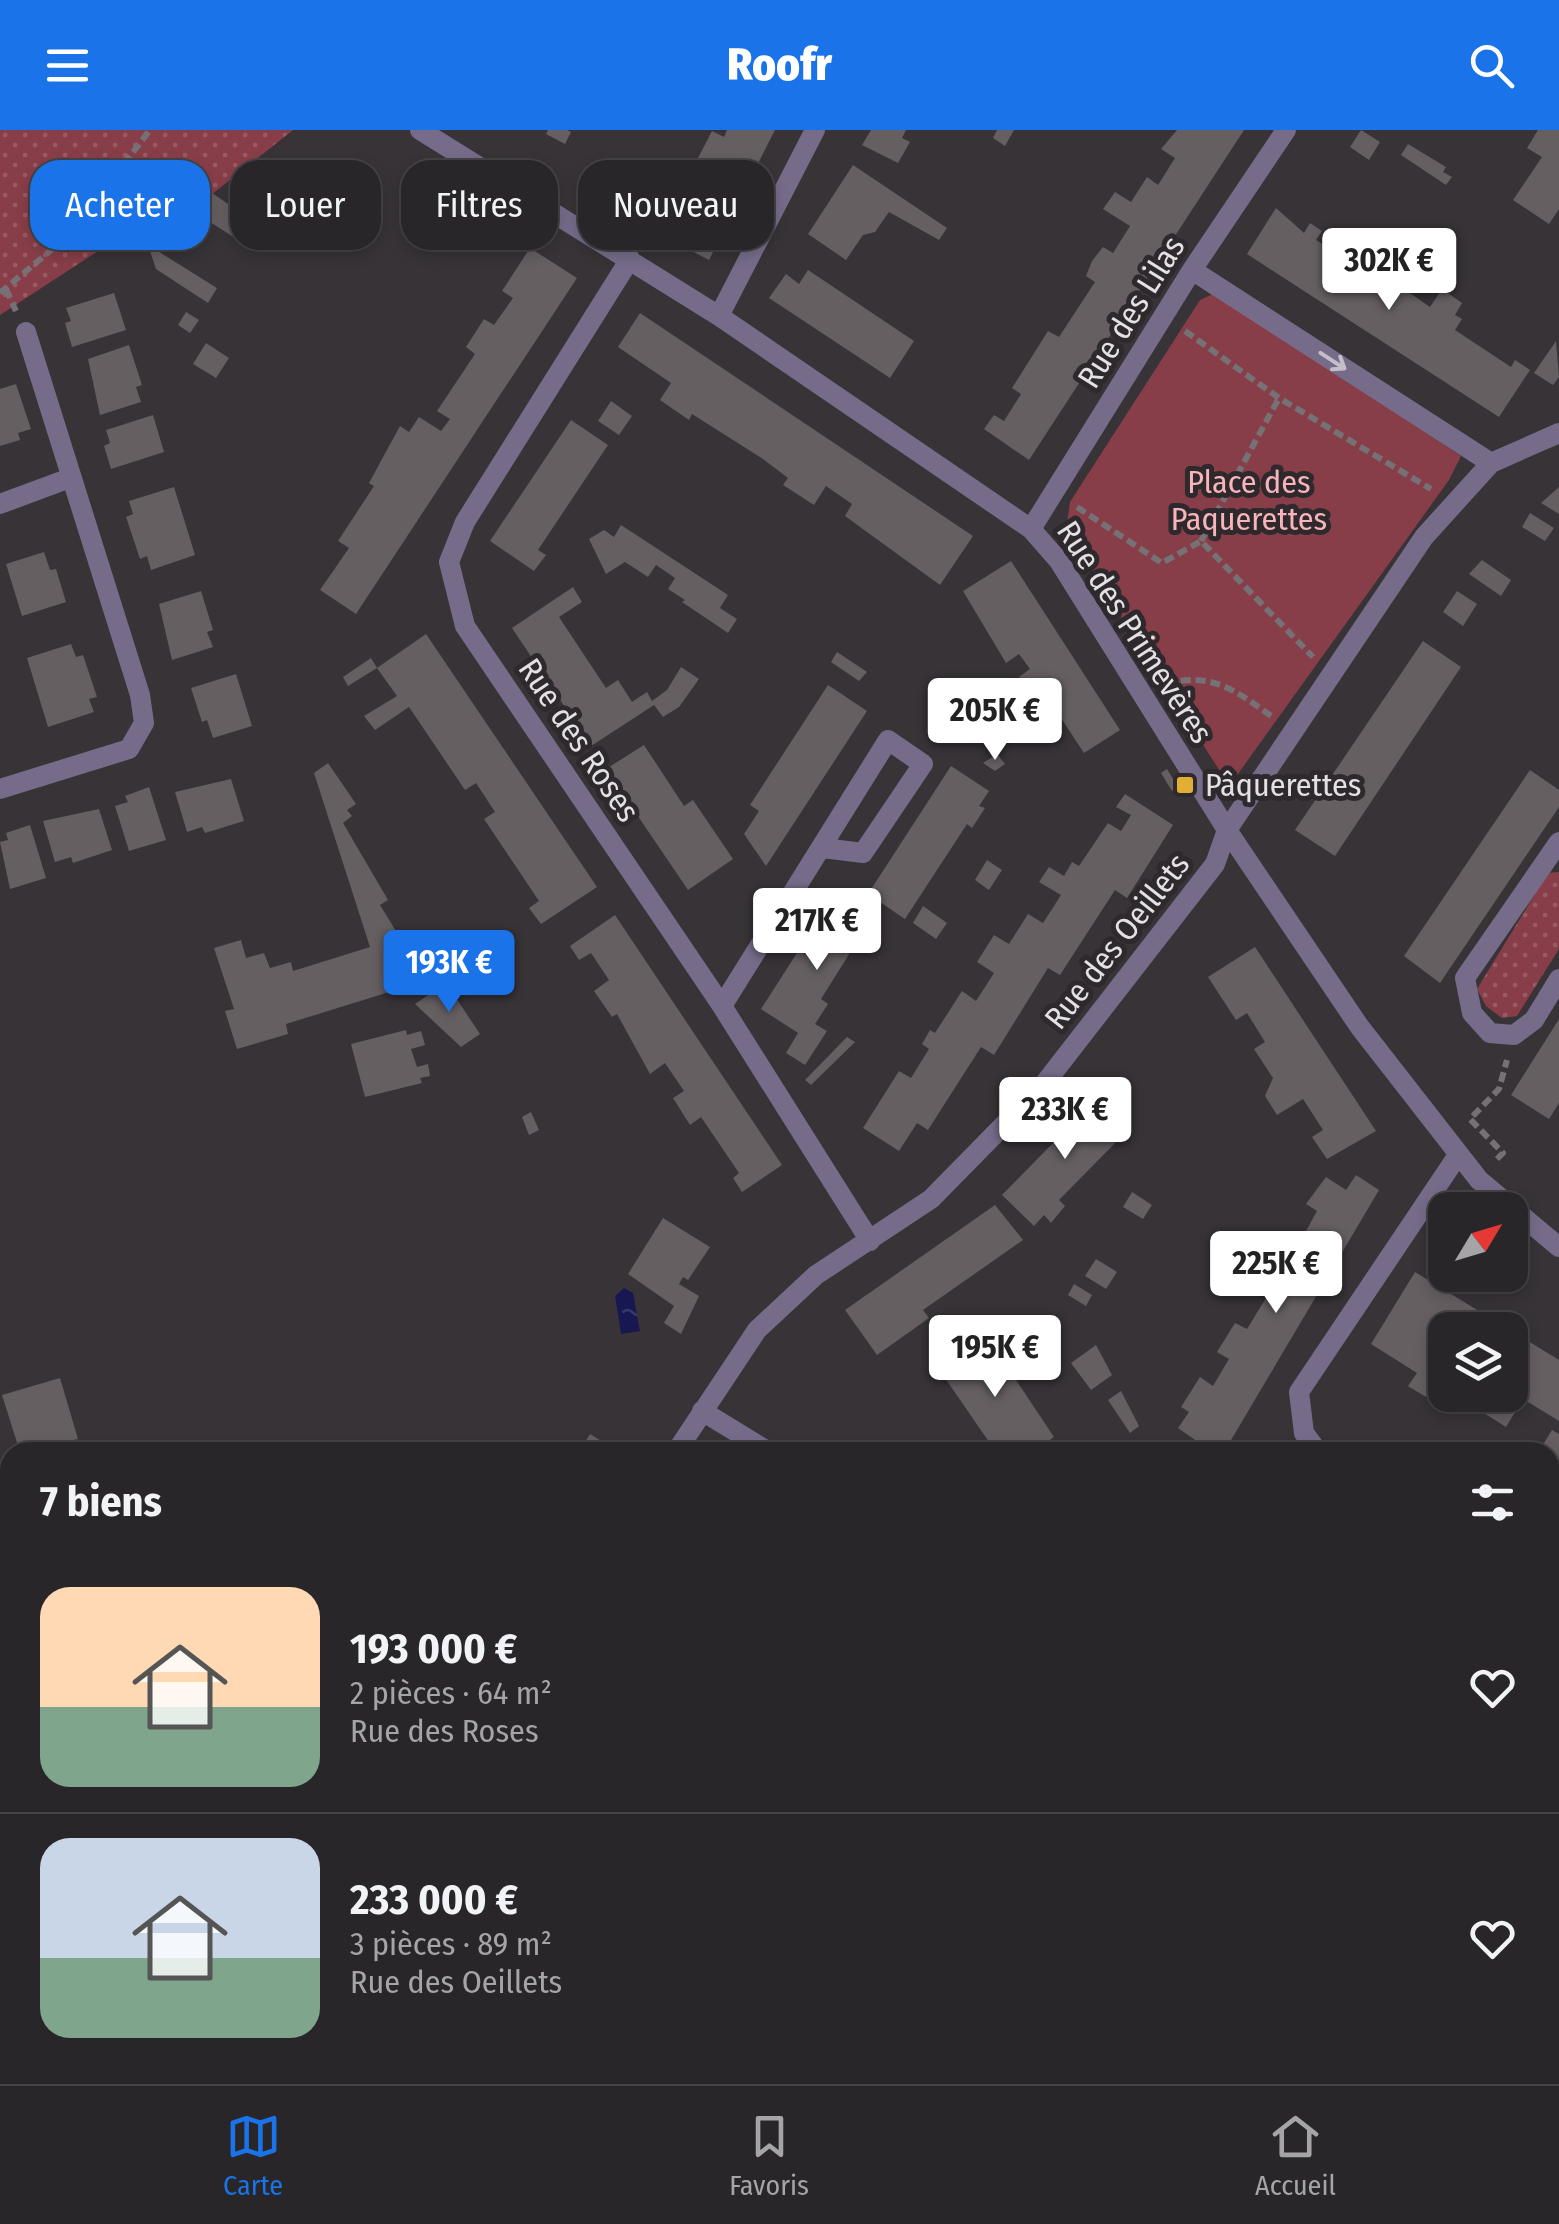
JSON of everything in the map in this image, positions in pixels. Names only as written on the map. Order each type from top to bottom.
[{"type":"street","name":"Rue des Primevères","points":[[420,130],[719,316],[1032,529],[1059,561],[1227,830],[1358,1026],[1478,1180],[1559,1247]]},
{"type":"street","points":[[719,316],[815,130]]},
{"type":"street","name":"Rue des Lilas","points":[[1032,529],[1192,270],[1286,130]]},
{"type":"street","name":"Rue des Roses","points":[[630,259],[465,522],[449,562],[465,626],[722,1006],[870,1241]]},
{"type":"street","points":[[1192,270],[1491,463]]},
{"type":"street","points":[[0,788],[129,748],[144,724],[140,695],[26,332]]},
{"type":"street","name":"Rue des Oeillets","points":[[682,1442],[757,1330],[816,1275],[931,1199],[1045,1084],[1215,864],[1227,830],[1424,537],[1491,463],[1559,433]]},
{"type":"street","points":[[0,504],[70,478]]},
{"type":"street","points":[[722,1006],[888,740],[923,764],[863,853],[823,848]]},
{"type":"street","points":[[1559,842],[1465,978],[1472,1012],[1490,1033],[1514,1034],[1534,1020],[1559,979]]},
{"type":"street","points":[[1311,1442],[1304,1433],[1299,1392],[1458,1155]]},
{"type":"street","points":[[702,1411],[753,1442]]},
{"type":"path","points":[[0,293],[69,235],[150,130]]},
{"type":"path","points":[[1163,316],[1279,398],[1456,503]]},
{"type":"path","points":[[1055,490],[1162,563],[1201,541],[1279,398]]},
{"type":"path","points":[[1201,541],[1332,674]]},
{"type":"path","points":[[1140,691],[1182,679],[1226,683],[1293,732]]},
{"type":"path","points":[[1478,1180],[1503,1153],[1470,1120],[1499,1089],[1514,1034]]},
{"type":"green space","points":[[0,130],[293,130],[255,160],[230,160],[230,180],[210,196],[210,160],[30,160],[30,250],[100,250],[0,315]]},
{"type":"green space","name":"Place des Paquerettes","points":[[1215,293],[1461,456],[1449,480],[1235,778],[1225,779],[1066,531],[1070,502],[1200,300]]},
{"type":"green space","points":[[1559,872],[1559,949],[1517,1016],[1502,1018],[1486,1006],[1477,989],[1548,873]]},
{"type":"water","points":[[624,1288],[633,1293],[640,1331],[621,1334],[615,1296]]},
{"type":"building","points":[[548,130],[571,132],[565,144],[546,134]]},
{"type":"building","points":[[727,130],[775,130],[760,160],[697,160],[712,131],[724,137]]},
{"type":"building","points":[[871,130],[906,130],[902,138],[910,142],[898,163],[862,145]]},
{"type":"building","points":[[997,130],[1014,130],[1005,146],[993,138]]},
{"type":"building","points":[[1177,130],[1244,130],[1029,460],[984,429],[994,415],[1004,421],[1021,394],[1012,388],[1048,331],[1059,337],[1095,282],[1086,276],[1092,261],[1103,247],[1113,253],[1130,226],[1103,209],[1115,192],[1131,202],[1147,177],[1158,185],[1175,158],[1161,149]]},
{"type":"building","points":[[1361,130],[1380,142],[1369,160],[1350,147]]},
{"type":"building","points":[[1538,130],[1559,130],[1559,209],[1549,224],[1513,200],[1542,157],[1527,148]]},
{"type":"building","points":[[1408,144],[1446,167],[1443,172],[1452,177],[1446,185],[1401,155]]},
{"type":"building","points":[[853,165],[947,228],[939,240],[889,212],[875,232],[863,235],[846,260],[808,234]]},
{"type":"building","points":[[210,195],[230,205],[230,235],[210,222]]},
{"type":"building","points":[[1276,208],[1304,233],[1310,223],[1322,231],[1316,240],[1400,294],[1404,289],[1430,307],[1442,289],[1462,303],[1455,315],[1462,319],[1455,330],[1511,367],[1515,360],[1530,370],[1499,417],[1247,254]]},
{"type":"building","points":[[150,250],[156,250],[217,288],[208,303],[156,269]]},
{"type":"building","points":[[529,250],[577,278],[356,614],[320,590],[349,548],[338,541],[374,486],[369,483],[400,426],[409,432],[419,417],[441,431],[450,419],[437,411],[475,354],[466,347],[484,319],[494,325],[513,298],[502,291]]},
{"type":"building","points":[[690,250],[714,250],[709,260]]},
{"type":"building","points":[[808,270],[914,341],[890,378],[769,298],[786,274],[799,284]]},
{"type":"building","points":[[114,293],[126,330],[72,347],[65,323],[71,321],[66,308]]},
{"type":"building","points":[[186,312],[199,320],[190,333],[178,325]]},
{"type":"building","points":[[640,313],[973,536],[940,585],[845,516],[852,504],[826,486],[814,505],[783,485],[788,478],[763,459],[692,414],[689,420],[660,400],[671,383],[618,347]]},
{"type":"building","points":[[1556,341],[1559,377],[1553,385],[1534,373]]},
{"type":"building","points":[[206,343],[229,358],[216,378],[193,364]]},
{"type":"building","points":[[129,345],[142,385],[136,387],[141,402],[100,415],[88,359]]},
{"type":"building","points":[[16,384],[31,429],[18,433],[20,440],[0,446],[0,389]]},
{"type":"building","points":[[611,401],[632,416],[619,435],[598,421]]},
{"type":"building","points":[[153,415],[164,452],[111,469],[104,446],[110,443],[106,430]]},
{"type":"building","points":[[571,420],[608,445],[538,550],[546,555],[534,571],[490,541]]},
{"type":"building","points":[[174,487],[195,555],[151,570],[147,556],[140,559],[126,517],[133,514],[129,501]]},
{"type":"building","points":[[1559,487],[1559,514],[1541,503]]},
{"type":"building","points":[[1530,513],[1554,528],[1545,541],[1522,527]]},
{"type":"building","points":[[621,525],[728,595],[720,608],[737,619],[728,633],[668,589],[675,578],[656,565],[648,577],[625,562],[606,574],[589,539],[604,530],[614,537]]},
{"type":"building","points":[[44,552],[50,570],[56,569],[66,602],[22,616],[6,564]]},
{"type":"building","points":[[1482,560],[1511,580],[1501,596],[1469,574]]},
{"type":"building","points":[[1011,561],[1120,730],[1084,753],[1038,683],[1027,690],[1019,677],[1030,669],[1019,654],[1006,663],[963,591]]},
{"type":"building","points":[[573,587],[582,602],[559,617],[606,688],[618,680],[632,702],[647,692],[652,701],[667,690],[681,667],[699,679],[679,707],[663,717],[654,705],[591,746],[512,628]]},
{"type":"building","points":[[201,591],[213,630],[207,632],[213,647],[172,660],[159,604]]},
{"type":"building","points":[[1457,591],[1477,604],[1463,626],[1443,612]]},
{"type":"building","points":[[426,634],[597,887],[541,924],[529,908],[539,901],[484,819],[495,812],[476,783],[465,790],[409,707],[375,730],[364,716],[397,696],[377,668]]},
{"type":"building","points":[[1423,641],[1461,667],[1335,856],[1295,830]]},
{"type":"building","points":[[71,644],[76,657],[83,655],[97,697],[89,699],[94,712],[48,727],[27,658]]},
{"type":"building","points":[[837,652],[867,672],[859,681],[831,662]]},
{"type":"building","points":[[371,658],[377,668],[348,686],[343,677]]},
{"type":"building","points":[[236,674],[252,726],[213,738],[207,720],[202,722],[191,688]]},
{"type":"building","points":[[828,685],[867,711],[766,866],[744,834],[759,811],[750,805]]},
{"type":"building","points":[[644,745],[684,806],[693,800],[733,859],[688,890],[606,769]]},
{"type":"building","points":[[997,754],[1005,764],[995,771],[983,763]]},
{"type":"building","points":[[328,763],[356,804],[347,810],[352,816],[343,823],[388,900],[380,905],[399,936],[391,942],[411,972],[399,989],[286,1024],[288,1034],[237,1049],[225,1011],[234,1009],[214,948],[241,940],[246,958],[264,953],[270,968],[291,962],[293,971],[370,947],[314,773]]},
{"type":"building","points":[[951,766],[989,791],[979,806],[985,808],[972,828],[967,824],[905,919],[868,894]]},
{"type":"building","points":[[1167,769],[1178,787],[1172,791],[1161,773]]},
{"type":"building","points":[[1530,770],[1559,790],[1559,807],[1440,983],[1404,956]]},
{"type":"building","points":[[231,779],[244,821],[205,833],[202,827],[187,832],[175,792]]},
{"type":"building","points":[[149,787],[166,840],[129,851],[115,806],[128,802],[125,796]]},
{"type":"building","points":[[1125,794],[1173,825],[1127,898],[1115,890],[1060,975],[1048,968],[994,1055],[981,1047],[928,1130],[917,1123],[899,1151],[863,1128],[899,1071],[911,1078],[929,1049],[922,1044],[930,1030],[935,1033],[962,991],[976,1001],[994,973],[977,962],[994,935],[1009,944],[1028,914],[1043,923],[1061,895],[1039,882],[1049,867],[1064,876],[1072,862],[1079,866],[1108,823],[1121,831],[1131,815],[1116,807]]},
{"type":"building","points":[[99,809],[112,850],[73,863],[71,857],[55,862],[43,821]]},
{"type":"building","points":[[30,825],[46,878],[10,889],[0,842],[8,840],[6,833]]},
{"type":"building","points":[[987,860],[1002,870],[989,890],[975,880]]},
{"type":"building","points":[[838,889],[875,913],[821,999],[828,1004],[815,1024],[827,1031],[805,1065],[786,1053],[798,1033],[761,1009]]},
{"type":"building","points":[[923,906],[947,923],[936,939],[913,923]]},
{"type":"building","points":[[615,915],[782,1165],[742,1192],[733,1178],[739,1173],[701,1117],[690,1125],[673,1098],[684,1091],[665,1063],[650,1074],[617,1014],[612,1017],[594,991],[609,980],[591,953],[579,960],[570,946]]},
{"type":"building","points":[[1255,947],[1376,1131],[1327,1159],[1312,1137],[1323,1130],[1303,1099],[1277,1115],[1265,1096],[1273,1078],[1254,1049],[1265,1042],[1247,1013],[1236,1020],[1208,977]]},
{"type":"building","points":[[446,983],[480,1034],[461,1047],[415,1004]]},
{"type":"building","points":[[1559,1019],[1559,1103],[1549,1119],[1511,1095]]},
{"type":"building","points":[[406,1030],[407,1035],[421,1031],[425,1045],[411,1049],[417,1067],[428,1064],[430,1076],[420,1078],[422,1083],[365,1097],[351,1044]]},
{"type":"building","points":[[847,1037],[855,1042],[811,1085],[805,1080]]},
{"type":"building","points":[[1102,1093],[1122,1112],[1112,1123],[1123,1135],[1059,1200],[1065,1206],[1051,1223],[1044,1215],[1034,1226],[1002,1195]]},
{"type":"building","points":[[531,1112],[539,1130],[529,1135],[522,1117]]},
{"type":"building","points":[[1356,1175],[1379,1190],[1230,1442],[1198,1442],[1178,1428],[1189,1412],[1181,1407],[1200,1377],[1213,1386],[1229,1359],[1217,1352],[1235,1323],[1247,1329],[1283,1270],[1274,1265],[1291,1236],[1300,1242],[1317,1211],[1306,1204],[1326,1177],[1346,1190]]},
{"type":"building","points":[[1132,1192],[1152,1205],[1143,1219],[1123,1207]]},
{"type":"building","points":[[995,1205],[1023,1240],[923,1310],[929,1318],[877,1355],[845,1310]]},
{"type":"building","points":[[663,1218],[710,1247],[688,1280],[683,1277],[679,1284],[699,1296],[681,1334],[664,1323],[674,1306],[628,1274]]},
{"type":"building","points":[[1096,1259],[1117,1272],[1106,1289],[1085,1276]]},
{"type":"building","points":[[1415,1272],[1428,1280],[1428,1292],[1448,1292],[1481,1312],[1428,1312],[1426,1397],[1408,1386],[1417,1373],[1371,1344]]},
{"type":"building","points":[[1074,1284],[1092,1295],[1086,1306],[1068,1295]]},
{"type":"building","points":[[973,1339],[987,1357],[996,1350],[1054,1437],[1047,1442],[989,1442],[936,1365]]},
{"type":"building","points":[[1528,1341],[1559,1360],[1559,1421],[1528,1402]]},
{"type":"building","points":[[1096,1345],[1112,1375],[1091,1390],[1071,1363]]},
{"type":"building","points":[[60,1378],[78,1439],[17,1442],[2,1395]]},
{"type":"building","points":[[1121,1391],[1139,1426],[1130,1433],[1108,1400]]},
{"type":"building","points":[[1482,1412],[1515,1412],[1506,1427]]},
{"type":"building","points":[[1552,1430],[1559,1434],[1559,1442],[1545,1442]]},
{"type":"building","points":[[590,1434],[603,1442],[585,1442]]},
{"type":"place","name":"Pâquerettes","points":[[1185,785]]}]
